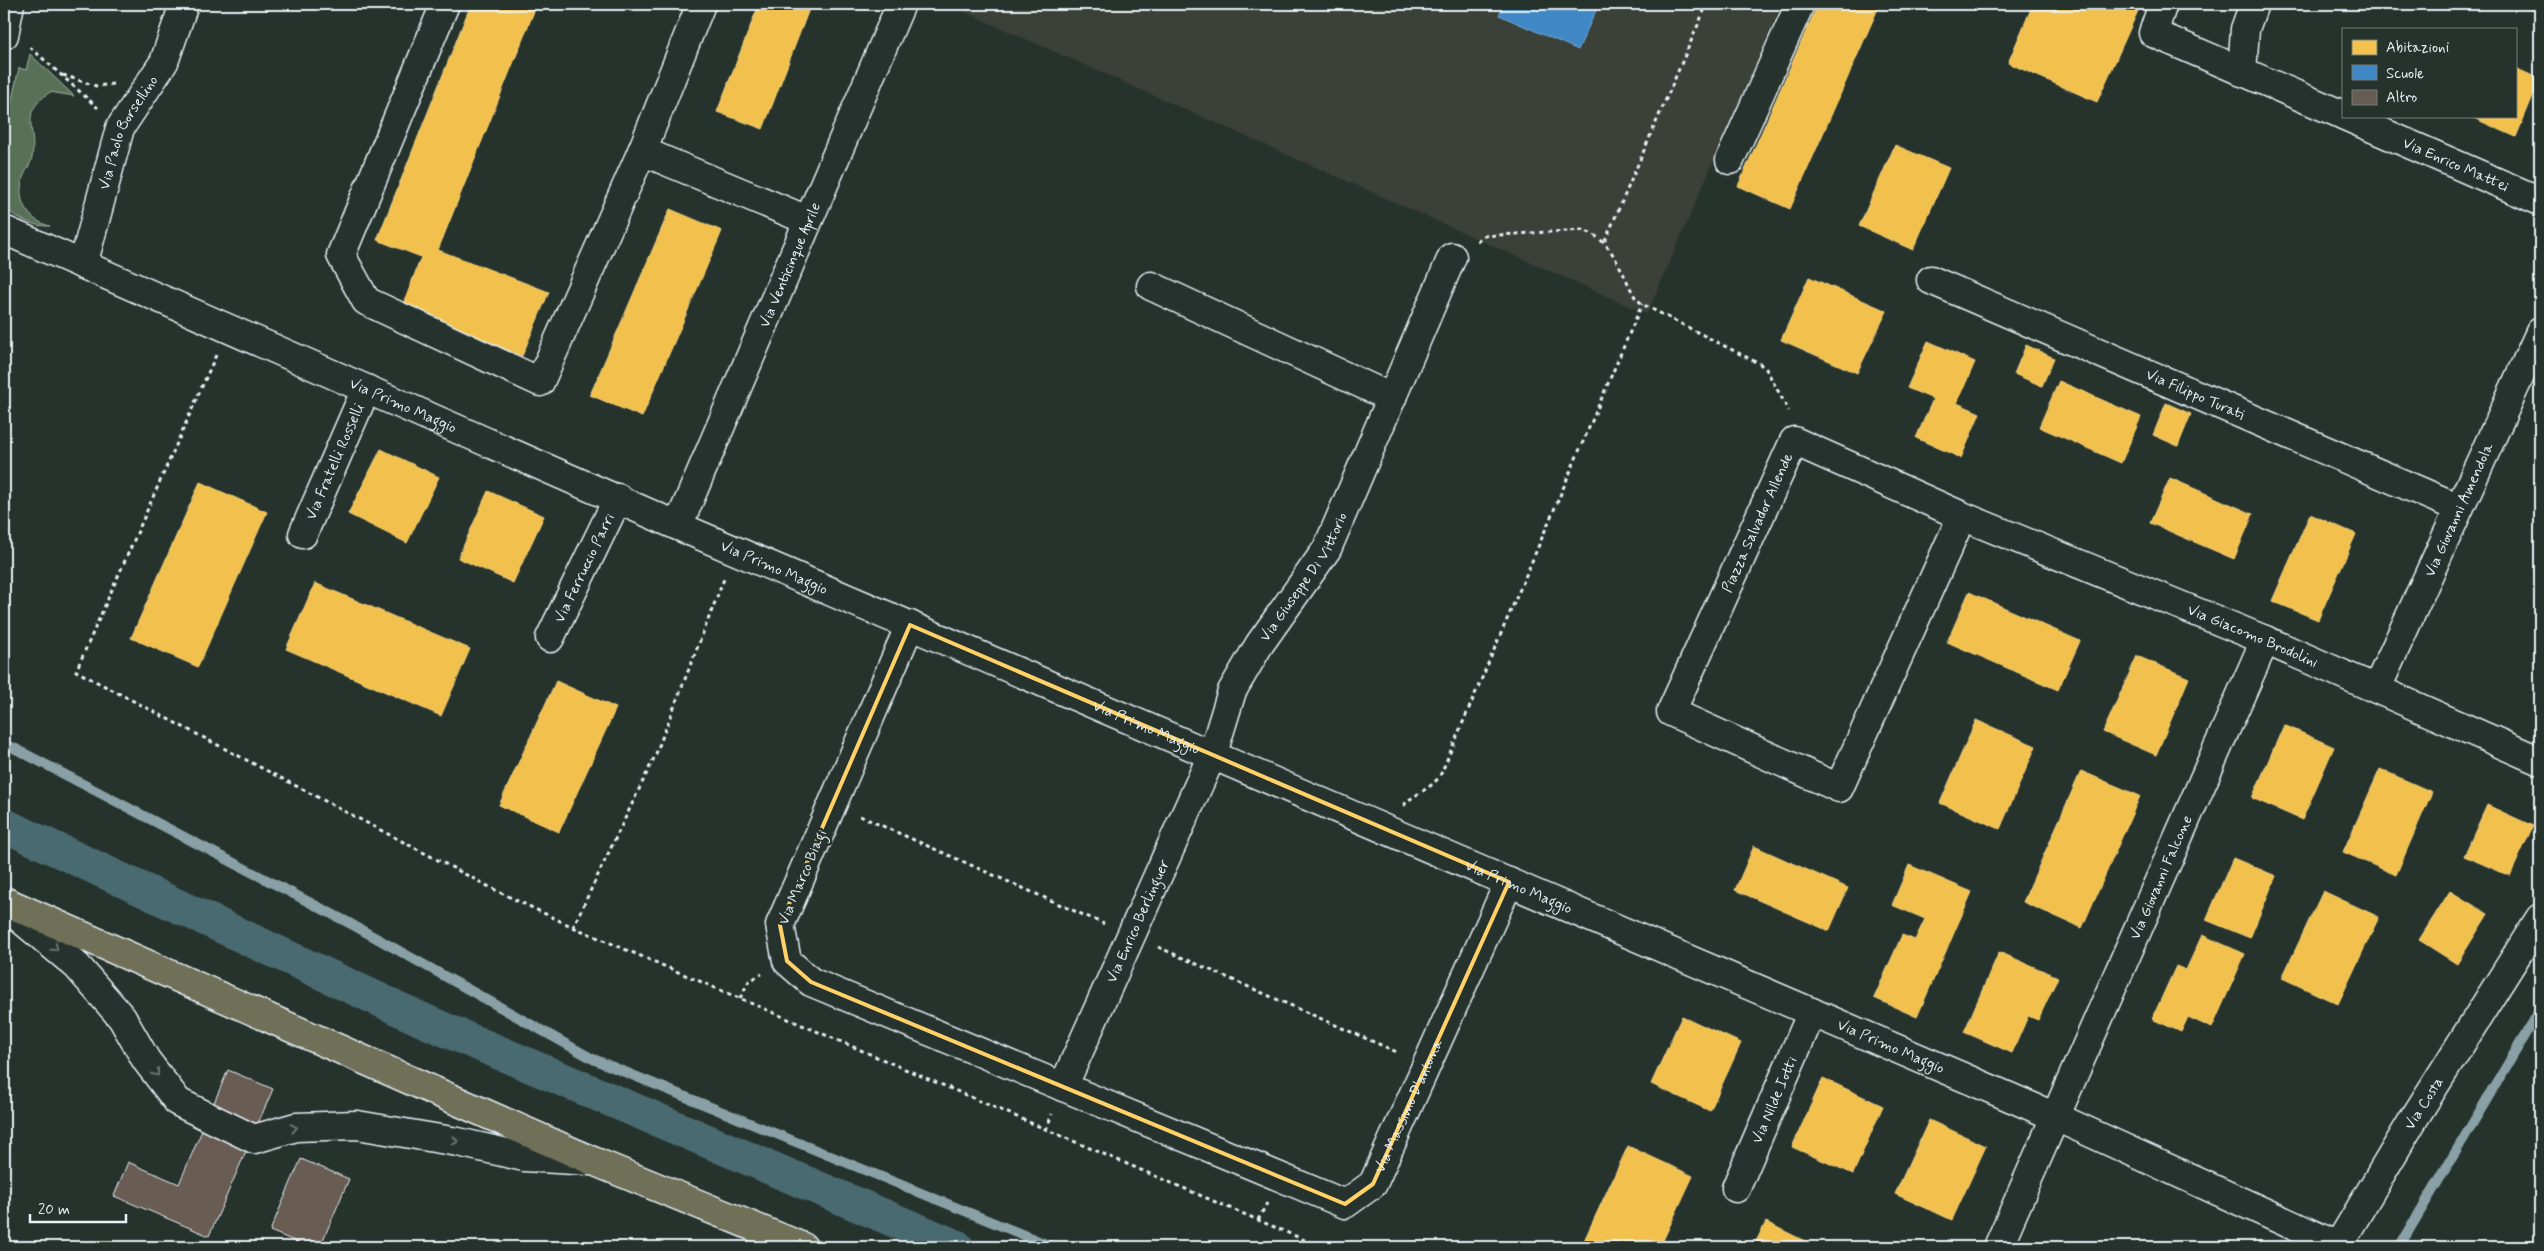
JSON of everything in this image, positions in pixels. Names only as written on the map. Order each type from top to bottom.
[{"type":"highway","points":[[4,901],[593,1161],[803,1247]]},
{"type":"street","name":"Via Paolo Borsellino","points":[[83,265],[120,128],[164,62],[184,4]]},
{"type":"street","points":[[445,4],[341,255],[366,301],[540,382],[642,151],[701,4]]},
{"type":"street","name":"Via Venticinque Aprile","points":[[678,526],[807,220],[901,4]]},
{"type":"street","points":[[1730,160],[1800,4]]},
{"type":"street","name":"Via Enrico Mattei","points":[[2163,4],[2153,33],[2342,115]]},
{"type":"street","points":[[2242,72],[2245,29],[2254,4]]},
{"type":"street","name":"Via Enrico Mattei","points":[[2349,118],[2540,200]]},
{"type":"street","points":[[642,151],[807,220]]},
{"type":"street","name":"Via Primo Maggio","points":[[4,230],[618,498],[678,526],[1213,753],[2056,1116],[2290,1225]]},
{"type":"street","name":"Via Giuseppe Di Vittorio","points":[[1213,753],[1232,691],[1259,645],[1327,549],[1452,257]]},
{"type":"street","name":"Via Filippo Turati","points":[[1931,280],[2459,508]]},
{"type":"street","points":[[1151,286],[1392,398]]},
{"type":"street","name":"Via Giovanni Amendola","points":[[2377,688],[2540,332]]},
{"type":"street","name":"Via Fratelli Rosselli","points":[[303,534],[366,389]]},
{"type":"street","name":"Piazza Salvador Allende","points":[[1794,440],[1962,516],[1839,788],[1671,712],[1794,440]]},
{"type":"street","name":"Via Ferruccio Parri","points":[[550,638],[618,498]]},
{"type":"street","name":"Via Giacomo Brodolini","points":[[1962,516],[2266,640],[2540,761]]},
{"type":"street","name":"Via Marco Biagi","points":[[910,625],[780,926],[786,961],[811,982],[1063,1087]]},
{"type":"street","name":"Via Giovanni Falcone","points":[[1998,1247],[2266,640]]},
{"type":"street","name":"Via Enrico Berlinguer","points":[[1063,1087],[1213,753]]},
{"type":"street","name":"Via Massimo D'antona","points":[[1063,1087],[1345,1204],[1373,1184],[1509,882]]},
{"type":"street","points":[[4,905],[83,973],[122,1018],[146,1060],[178,1102],[254,1139],[296,1127],[357,1125],[458,1142],[524,1157],[593,1161]]},
{"type":"street","name":"Via Costa","points":[[2290,1225],[2337,1247],[2419,1111],[2540,918]]},
{"type":"street","name":"Via Nilde Iotti","points":[[1736,1188],[1812,1012]]},
{"type":"path","points":[[1605,241],[1707,4]]},
{"type":"path","points":[[7,21],[60,74],[120,128]]},
{"type":"path","points":[[60,74],[96,86],[122,81]]},
{"type":"path","points":[[1452,257],[1484,236],[1582,230],[1596,234],[1605,241],[1635,297],[1642,304],[1766,370],[1792,417],[1794,440]]},
{"type":"path","points":[[1394,832],[1406,802],[1433,784],[1440,776],[1642,304]]},
{"type":"path","points":[[228,327],[76,671],[501,893],[573,927],[1321,1247]]},
{"type":"path","points":[[573,927],[655,756],[736,550]]},
{"type":"highlighted area","points":[[910,625],[1509,882],[1373,1184],[1345,1204],[811,982],[787,961],[780,925]]},
{"type":"shaded area","points":[[968,4],[1782,4],[1647,314],[965,12]]},
{"type":"green space","points":[[30,54],[74,96],[50,92],[34,107],[32,114],[32,158],[24,175],[21,192],[22,200],[29,213],[35,219],[50,226],[37,225],[25,221],[4,207],[4,135],[19,68],[26,70]]},
{"type":"building: Abitazioni","points":[[471,4],[537,4],[438,250],[549,292],[522,356],[403,305],[421,257],[377,240]]},
{"type":"building: Abitazioni","points":[[759,4],[811,4],[763,129],[717,112]]},
{"type":"building: Abitazioni","points":[[1818,4],[1880,4],[1790,209],[1738,186]]},
{"type":"building: Abitazioni","points":[[2033,4],[2141,4],[2097,102],[2008,63]]},
{"type":"building: Abitazioni","points":[[2520,4],[2540,4],[2540,13]]},
{"type":"building: Abitazioni","points":[[2516,68],[2540,79],[2516,137],[2473,118],[2516,118]]},
{"type":"building: Abitazioni","points":[[1895,145],[1949,168],[1913,250],[1859,226]]},
{"type":"building: Abitazioni","points":[[670,209],[722,231],[642,417],[590,395]]},
{"type":"building: Abitazioni","points":[[1809,277],[1887,311],[1857,373],[1781,340]]},
{"type":"building: Abitazioni","points":[[1928,341],[1975,362],[1957,403],[1980,413],[1961,458],[1916,438],[1933,399],[1907,388]]},
{"type":"building: Abitazioni","points":[[2026,345],[2054,358],[2042,386],[2014,374]]},
{"type":"building: Abitazioni","points":[[2059,381],[2141,417],[2121,463],[2039,427]]},
{"type":"building: Abitazioni","points":[[2166,403],[2191,414],[2178,446],[2153,435]]},
{"type":"building: Abitazioni","points":[[381,449],[439,477],[407,543],[348,514]]},
{"type":"building: Abitazioni","points":[[2170,478],[2253,514],[2234,559],[2150,523]]},
{"type":"building: Abitazioni","points":[[200,482],[267,512],[198,667],[131,638]]},
{"type":"building: Abitazioni","points":[[488,491],[544,516],[513,583],[458,558]]},
{"type":"building: Abitazioni","points":[[2310,514],[2356,534],[2318,620],[2272,601]]},
{"type":"building: Abitazioni","points":[[315,583],[470,649],[441,716],[286,649]]},
{"type":"building: Abitazioni","points":[[1969,592],[2080,641],[2058,690],[1947,642]]},
{"type":"building: Abitazioni","points":[[2137,656],[2189,678],[2156,755],[2103,732]]},
{"type":"building: Abitazioni","points":[[556,681],[616,708],[559,832],[499,805]]},
{"type":"building: Abitazioni","points":[[1976,720],[2036,746],[2000,829],[1940,803]]},
{"type":"building: Abitazioni","points":[[2284,725],[2334,747],[2302,820],[2252,798]]},
{"type":"building: Abitazioni","points":[[2380,769],[2432,792],[2396,875],[2343,852]]},
{"type":"building: Abitazioni","points":[[2081,771],[2140,796],[2082,928],[2023,902]]},
{"type":"building: Abitazioni","points":[[2487,805],[2533,826],[2510,876],[2464,856]]},
{"type":"building: Abitazioni","points":[[1754,846],[1848,888],[1829,931],[1735,890]]},
{"type":"building: Abitazioni","points":[[2233,858],[2276,876],[2250,938],[2206,920]]},
{"type":"building: Abitazioni","points":[[1909,865],[1972,892],[1917,1017],[1874,998],[1902,935],[1915,940],[1925,919],[1892,905]]},
{"type":"building: Abitazioni","points":[[2323,891],[2379,917],[2338,1004],[2282,978]]},
{"type":"building: Abitazioni","points":[[2450,891],[2488,914],[2457,964],[2419,940]]},
{"type":"building: Abitazioni","points":[[2202,935],[2245,954],[2212,1028],[2188,1017],[2181,1032],[2152,1019],[2176,966],[2186,970]]},
{"type":"building: Abitazioni","points":[[1999,952],[2058,977],[2038,1020],[2028,1016],[2012,1053],[1964,1032]]},
{"type":"building: Abitazioni","points":[[1682,1016],[1741,1043],[1710,1111],[1651,1084]]},
{"type":"building: Abitazioni","points":[[1823,1078],[1883,1106],[1853,1174],[1792,1147]]},
{"type":"building: Abitazioni","points":[[1929,1120],[1986,1146],[1952,1220],[1895,1194]]},
{"type":"building: Abitazioni","points":[[1628,1146],[1693,1176],[1660,1247],[1581,1247]]},
{"type":"building: Abitazioni","points":[[1766,1222],[1817,1247],[1753,1247]]},
{"type":"building: Scuole","points":[[1504,4],[1599,4],[1578,50],[1499,15]]},
{"type":"building: Altro","points":[[228,1070],[273,1089],[209,1236],[114,1196],[128,1162],[179,1184]]},
{"type":"building: Altro","points":[[301,1159],[349,1179],[320,1247],[309,1247],[270,1231]]},
{"type":"waterway","points":[[4,748],[12,747],[351,924],[593,1059],[1053,1247]]},
{"type":"waterway","points":[[4,825],[427,1022],[957,1247]]},
{"type":"waterway","points":[[2399,1247],[2540,1010]]}]
